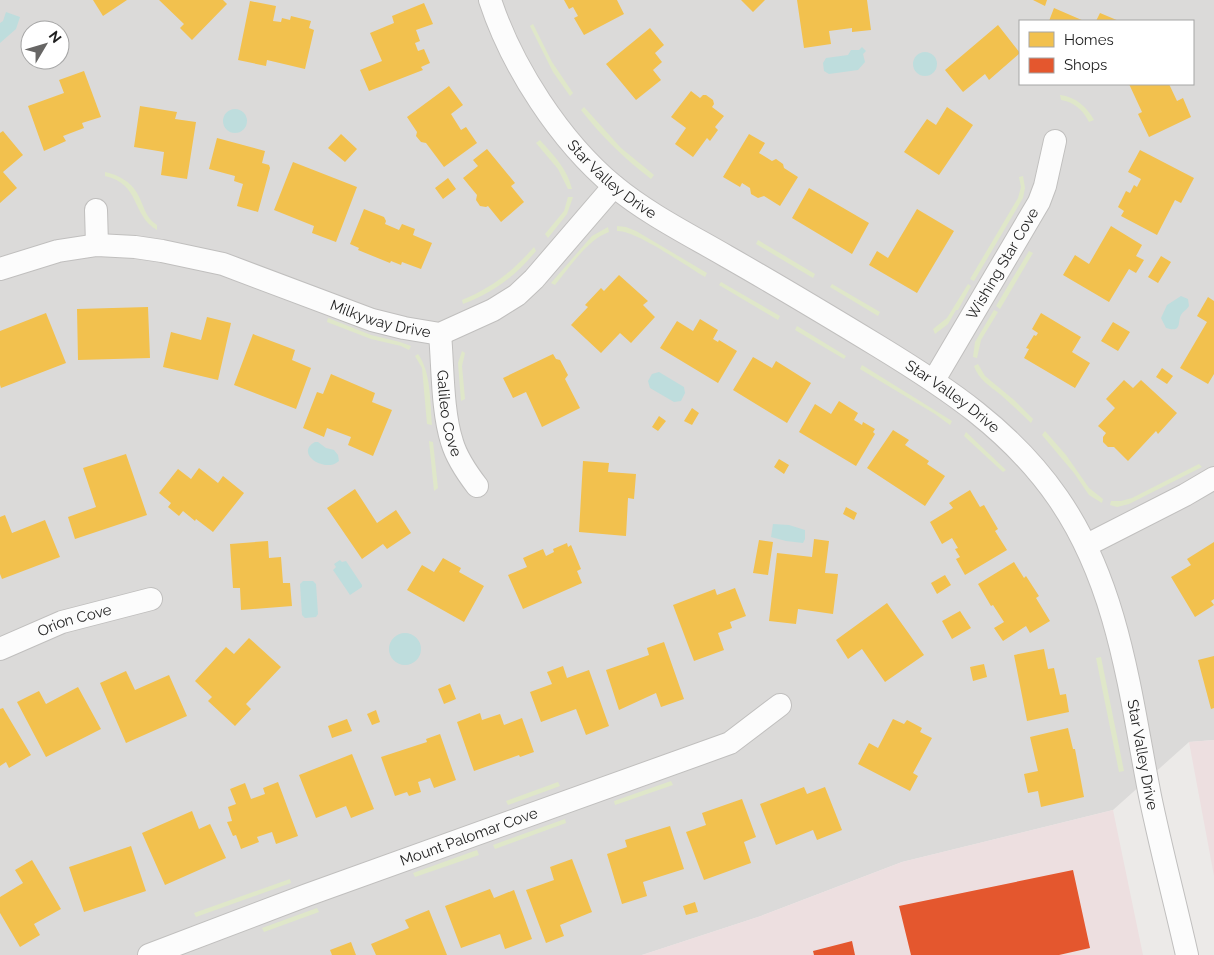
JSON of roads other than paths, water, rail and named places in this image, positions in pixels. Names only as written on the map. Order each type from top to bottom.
[{"type":"street","name":"Star Valley Drive","points":[[490,0],[508,44],[529,84],[553,119],[586,159],[614,186],[673,227],[809,303],[934,380],[973,408],[1023,454],[1057,496],[1086,546],[1102,582],[1121,644],[1158,835],[1187,955]]},
{"type":"street","name":"Wishing Star Cove","points":[[934,380],[1039,202],[1045,186],[1055,141]]},
{"type":"street","name":"Milkyway Drive","points":[[0,269],[58,252],[97,245],[135,247],[223,264],[372,320],[440,334],[493,310],[517,295],[534,279],[614,186]]},
{"type":"street","points":[[96,210],[97,245]]},
{"type":"street","name":"Galileo Cove","points":[[440,334],[446,411],[451,437],[456,453],[477,486]]},
{"type":"street","points":[[1086,546],[1186,495],[1214,478]]},
{"type":"street","name":"Orion Cove","points":[[0,649],[62,622],[151,599]]},
{"type":"street","name":"Mount Palomar Cove","points":[[149,955],[307,895],[730,743],[780,705]]},
{"type":"water","points":[[6,12],[20,17],[16,29],[0,43],[0,23],[3,21]]},
{"type":"water","points":[[862,47],[866,51],[863,54],[865,62],[858,70],[829,74],[824,71],[823,63],[826,58],[848,55],[851,50],[859,50]]},
{"type":"water","points":[[925,52],[934,55],[937,64],[934,73],[925,76],[916,73],[913,64],[916,55]]},
{"type":"water","points":[[230,109],[240,109],[247,116],[247,126],[240,133],[230,133],[223,126],[223,116]]},
{"type":"water","points":[[1181,296],[1188,299],[1189,306],[1181,315],[1177,328],[1166,328],[1161,318],[1167,305]]},
{"type":"water","points":[[659,372],[684,387],[685,393],[681,401],[674,402],[650,388],[648,381],[652,374]]},
{"type":"water","points":[[315,442],[334,450],[338,455],[339,461],[326,465],[314,460],[308,451],[309,447]]},
{"type":"water","points":[[773,524],[789,525],[805,530],[803,543],[771,537]]},
{"type":"water","points":[[340,560],[342,562],[346,561],[362,585],[362,587],[350,595],[333,570],[336,567],[334,564]]},
{"type":"water","points":[[303,581],[313,581],[316,584],[318,614],[316,617],[305,618],[302,615],[300,584]]},
{"type":"water","points":[[405,633],[416,638],[421,649],[416,660],[405,665],[394,660],[389,649],[394,638]]}]
